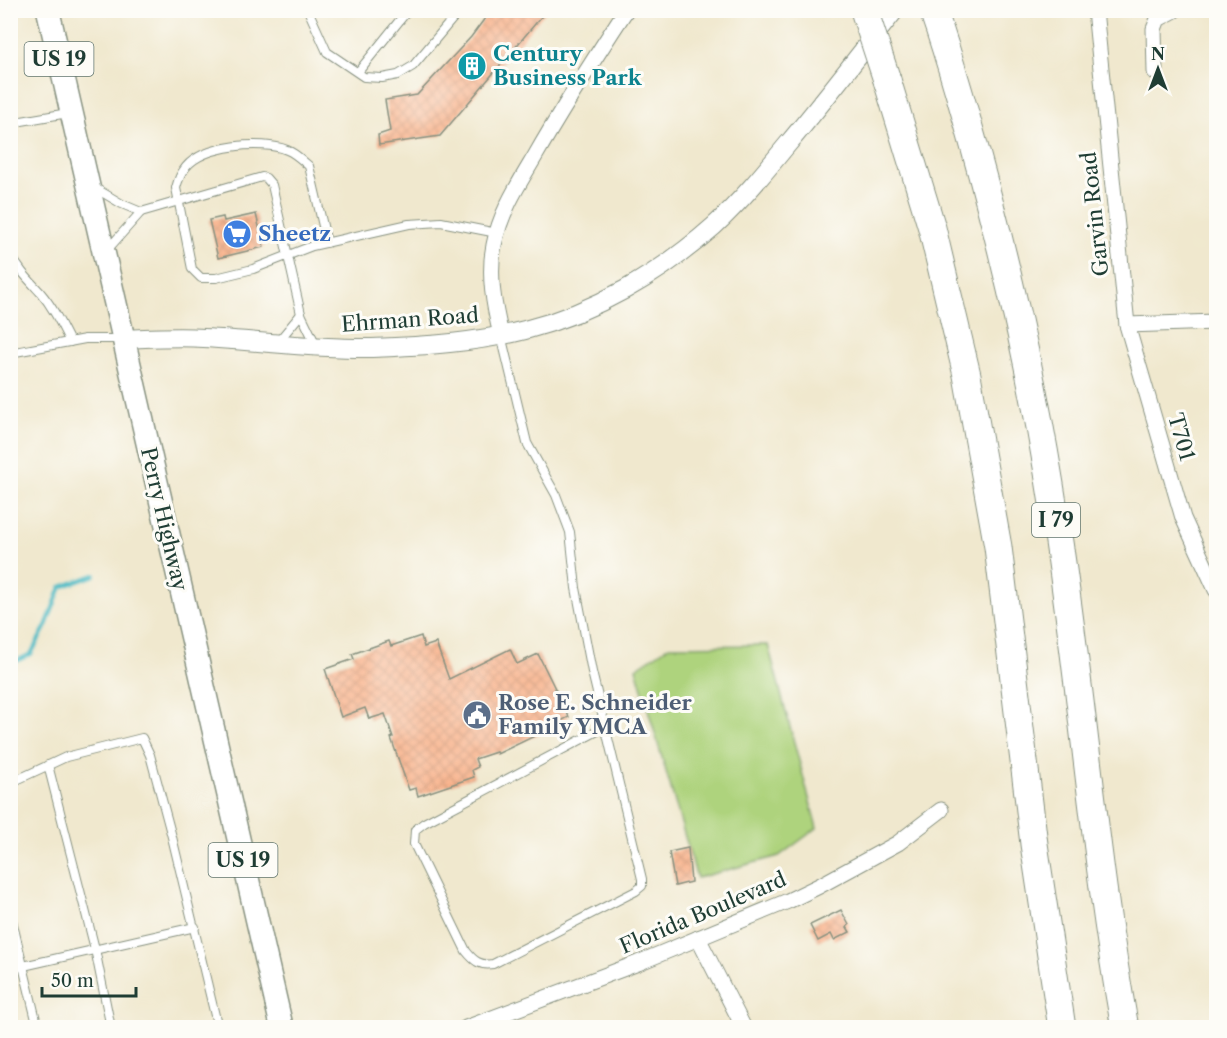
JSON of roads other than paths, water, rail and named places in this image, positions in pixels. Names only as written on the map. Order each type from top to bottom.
[{"type":"highway","points":[[864,10],[888,80],[932,228],[967,375],[998,547],[1034,844],[1062,1028]]},
{"type":"highway","name":"I 79","points":[[935,17],[972,134],[1034,385],[1056,518],[1112,955],[1125,1028]]},
{"type":"main road","name":"Perry Highway","points":[[48,10],[282,1028]]},
{"type":"street","points":[[501,335],[494,305],[492,271],[497,233],[518,186],[564,106],[627,10]]},
{"type":"street","name":"Ehrman Road","points":[[123,339],[205,338],[317,347],[370,348],[433,345],[501,335],[551,322],[611,297],[665,264],[699,238],[732,208],[774,160],[895,10]]},
{"type":"street","name":"Garvin Road","points":[[1095,10],[1127,325]]},
{"type":"street","points":[[1155,72],[1154,28],[1158,19],[1175,10]]},
{"type":"street","points":[[1127,325],[1216,322]]},
{"type":"street","name":"T701","points":[[1127,325],[1183,518],[1216,590]]},
{"type":"street","name":"Florida Boulevard","points":[[466,1028],[638,963],[819,886],[898,843],[941,810]]},
{"type":"street","points":[[698,938],[744,1028]]},
{"type":"lane","points":[[308,10],[327,52],[364,77],[382,78],[398,75],[413,66],[460,10]]},
{"type":"lane","points":[[358,72],[408,10]]},
{"type":"lane","points":[[10,123],[71,112]]},
{"type":"lane","points":[[327,243],[309,166],[286,150],[267,146],[239,146],[205,153],[187,165],[180,176],[176,188],[192,269],[201,278],[216,278],[253,269],[327,243],[409,224],[441,222],[497,233]]},
{"type":"lane","points":[[104,255],[141,212],[261,177],[266,178],[272,185],[301,314],[317,347]]},
{"type":"lane","points":[[87,184],[141,212]]},
{"type":"lane","points":[[10,253],[18,269],[57,316],[70,342]]},
{"type":"lane","points":[[276,344],[301,314]]},
{"type":"lane","points":[[501,335],[526,443],[556,495],[570,532],[581,616],[642,886],[493,964],[485,965],[477,962],[466,951],[414,844],[415,830],[424,823],[606,727]]},
{"type":"lane","points":[[10,353],[94,338],[123,339]]},
{"type":"lane","points":[[10,783],[66,757],[142,738],[150,755],[195,927],[218,1028]]},
{"type":"lane","points":[[48,765],[95,949],[111,1028]]},
{"type":"lane","points":[[10,912],[38,1028]]},
{"type":"lane","points":[[10,969],[195,927]]},
{"type":"waterway","points":[[10,664],[31,654],[46,626],[61,587],[95,575]]},
{"type":"place","name":"Century Business Park","points":[[472,66]]},
{"type":"place","name":"Sheetz","points":[[237,234]]},
{"type":"place","name":"Rose E. Schneider Family YMCA","points":[[477,715]]}]
